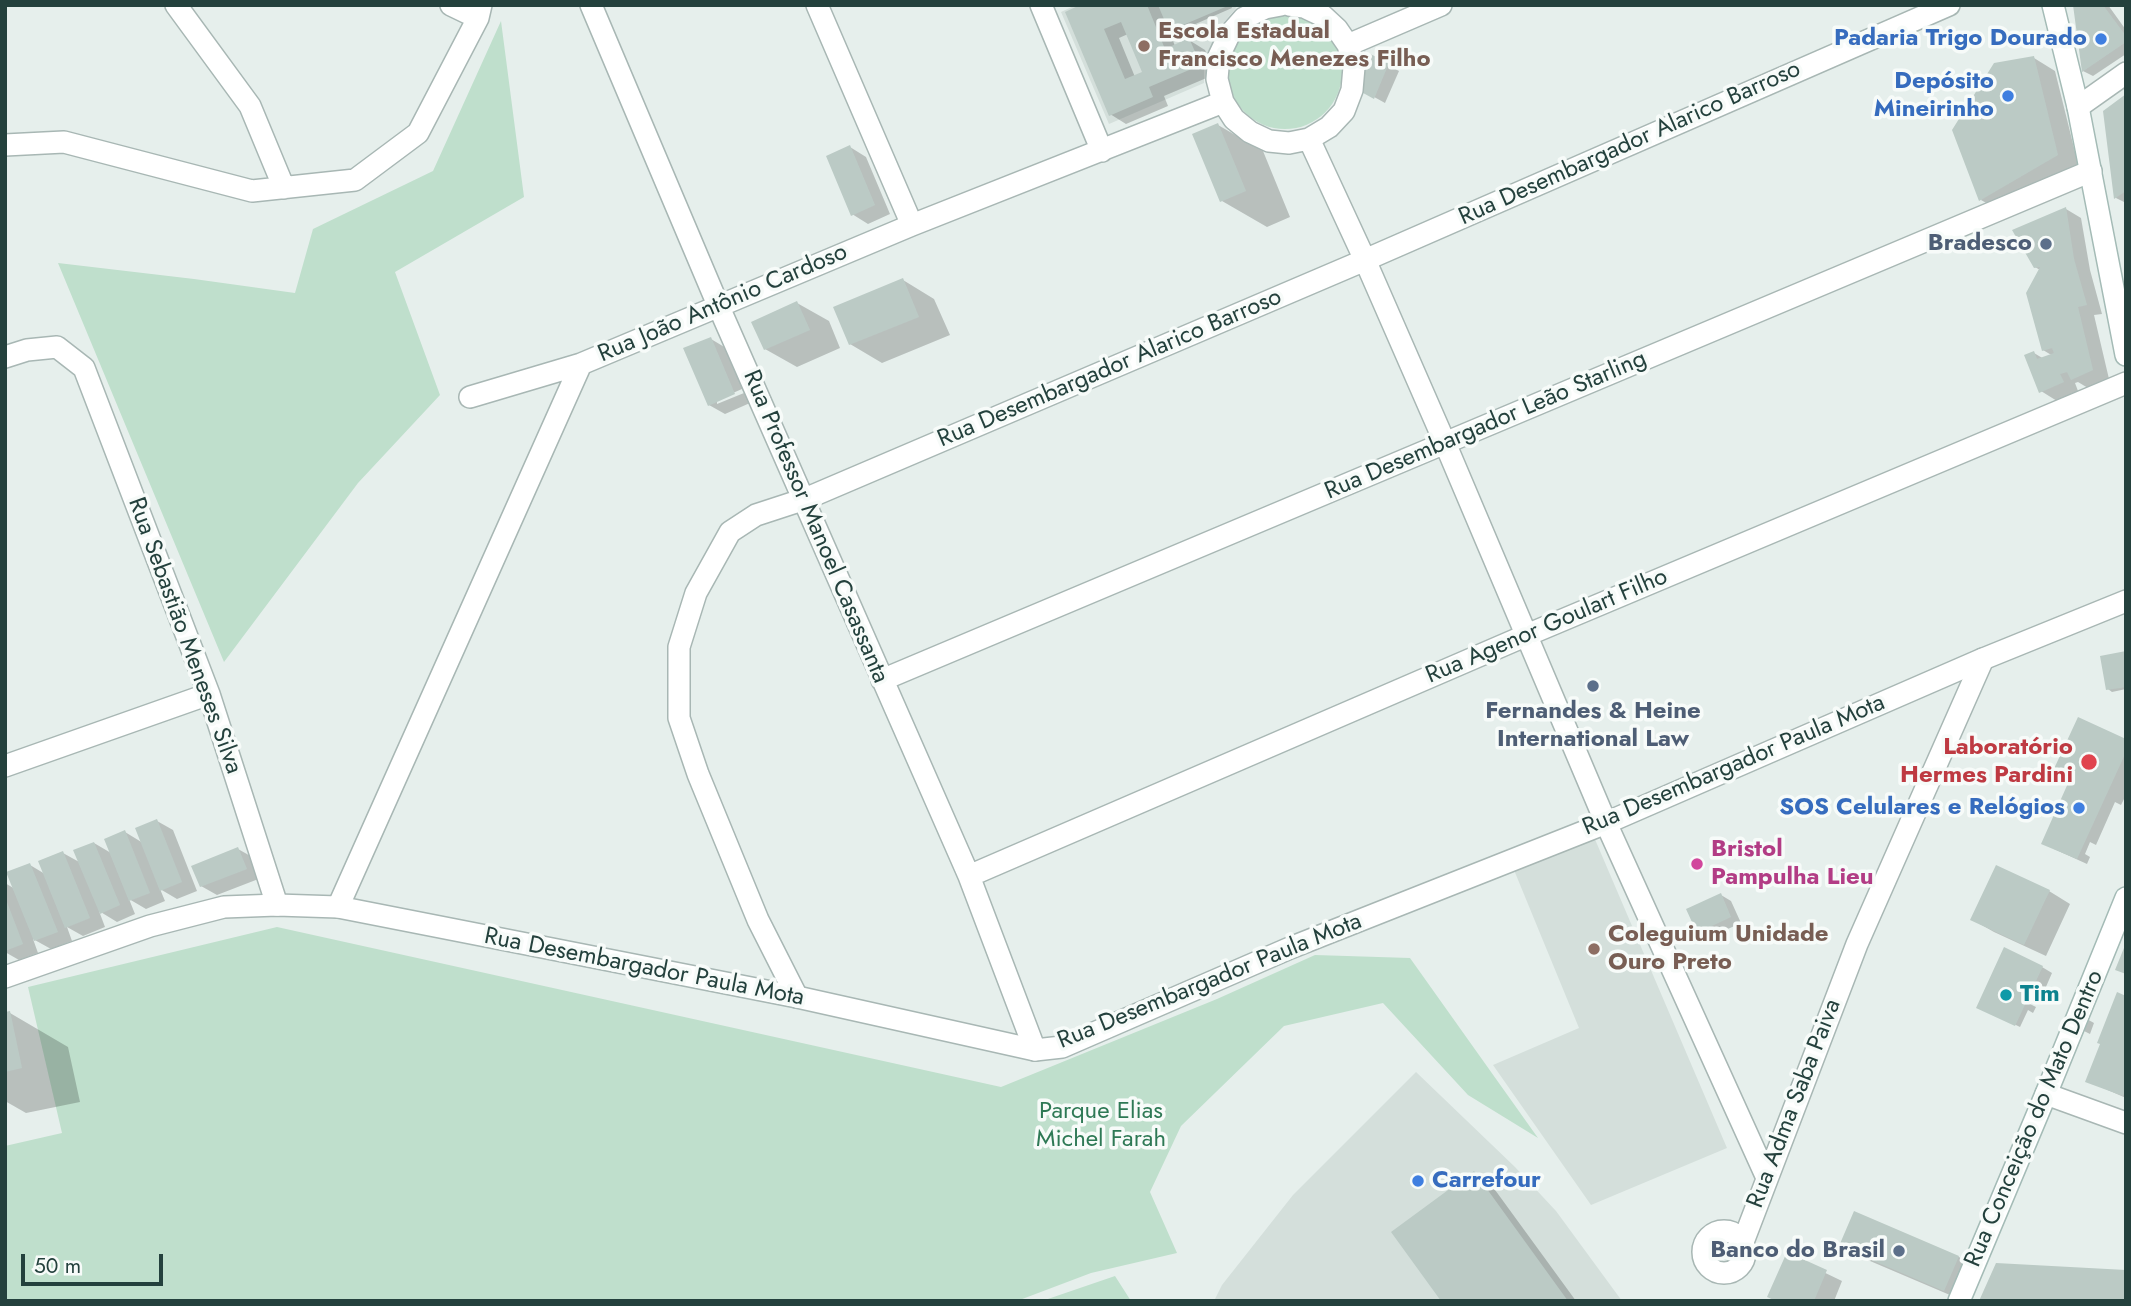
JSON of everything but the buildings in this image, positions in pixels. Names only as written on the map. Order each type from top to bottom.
[{"type":"street","points":[[176,5],[250,106],[284,188]]},
{"type":"street","points":[[5,145],[64,142],[252,191],[355,180],[418,133],[480,11],[451,5]]},
{"type":"street","name":"Rua Professor Manoel Casassanta","points":[[591,5],[718,305],[969,876],[1035,1050]]},
{"type":"street","points":[[817,5],[912,225]]},
{"type":"street","points":[[1041,5],[1102,151]]},
{"type":"street","points":[[1270,6],[1244,18],[1228,35],[1219,56],[1217,79],[1223,102],[1234,119],[1250,132],[1269,141],[1289,143],[1309,139],[1329,127],[1344,111],[1352,90],[1354,67],[1348,45],[1337,29],[1322,16],[1289,5]]},
{"type":"street","points":[[1348,45],[1441,5]]},
{"type":"street","name":"Rua Desembargador Alarico Barroso","points":[[797,997],[758,920],[698,774],[679,718],[679,647],[696,593],[730,532],[756,515],[805,499],[1365,260],[1949,5]]},
{"type":"street","points":[[2053,5],[2078,107],[2123,328],[2126,355]]},
{"type":"street","points":[[2060,5],[2062,41]]},
{"type":"street","points":[[2078,107],[2126,73]]},
{"type":"street","name":"Rua João Antônio Cardoso","points":[[338,907],[581,363],[912,225],[1223,102]]},
{"type":"street","points":[[1309,139],[1445,443],[1606,822],[1766,1178]]},
{"type":"street","name":"Rua Desembargador Leão Starling","points":[[882,680],[2091,172]]},
{"type":"street","name":"Rua Sebastião Meneses Silva","points":[[5,357],[27,350],[57,347],[84,368],[209,694],[277,905]]},
{"type":"street","points":[[470,397],[581,363]]},
{"type":"street","name":"Rua Agenor Goulart Filho","points":[[969,876],[1527,635],[2126,383]]},
{"type":"street","name":"Rua Desembargador Paula Mota","points":[[5,977],[162,923],[224,907],[338,907],[797,997],[1035,1050],[1062,1047],[1290,948],[1606,822],[1983,659],[2126,601]]},
{"type":"street","name":"Rua Adma Saba Paiva","points":[[1743,1242],[1857,944],[1983,659]]},
{"type":"street","points":[[5,766],[209,694]]},
{"type":"street","name":"Rua Conceição do Mato Dentro","points":[[1959,1301],[2126,898]]},
{"type":"street","points":[[2046,1094],[2126,1123]]},
{"type":"shaded area","name":"Escola Estadual Francisco Menezes Filho","points":[[1076,5],[1235,5],[1236,8],[1220,27],[1204,66],[1204,83],[1109,124],[1061,12]]},
{"type":"shaded area","name":"Coleguium Unidade Ouro Preto","points":[[1594,837],[1727,1148],[1591,1205],[1493,1065],[1579,1028],[1514,870]]},
{"type":"shaded area","name":"Carrefour","points":[[1416,1072],[1515,1167],[1556,1211],[1622,1301],[1214,1301],[1222,1285],[1293,1195]]},
{"type":"green space","points":[[1285,15],[1307,19],[1326,31],[1338,50],[1342,72],[1338,94],[1326,113],[1307,125],[1285,129],[1263,125],[1244,113],[1232,94],[1228,72],[1232,50],[1244,31],[1263,19]]},
{"type":"green space","points":[[501,21],[524,197],[395,272],[440,395],[358,483],[224,662],[58,263],[295,293],[313,229],[433,171]]},
{"type":"green space","name":"Parque Elias Michel Farah","points":[[277,927],[1001,1087],[1217,999],[1315,955],[1410,958],[1538,1138],[1468,1095],[1383,1003],[1284,1026],[1181,1126],[1150,1192],[1177,1253],[1091,1273],[1017,1301],[5,1301],[5,1146],[62,1133],[28,987]]},
{"type":"green space","points":[[1115,1276],[1131,1301],[1042,1301]]},
{"type":"place","name":"Padaria Trigo Dourado","points":[[2101,39]]},
{"type":"place","name":"Escola Estadual Francisco Menezes Filho","points":[[1144,46]]},
{"type":"place","name":"Depósito Mineirinho","points":[[2008,96]]},
{"type":"place","name":"Bradesco","points":[[2046,244]]},
{"type":"place","name":"Fernandes & Heine International Law","points":[[1593,686]]},
{"type":"place","name":"Laboratório Hermes Pardini","points":[[2089,762]]},
{"type":"place","name":"SOS Celulares e Relógios","points":[[2079,808]]},
{"type":"place","name":"Bristol Pampulha Lieu","points":[[1697,864]]},
{"type":"place","name":"Coleguium Unidade Ouro Preto","points":[[1594,949]]},
{"type":"place","name":"Tim","points":[[2006,995]]},
{"type":"place","name":"Carrefour","points":[[1418,1181]]},
{"type":"place","name":"Banco do Brasil","points":[[1899,1251]]}]
